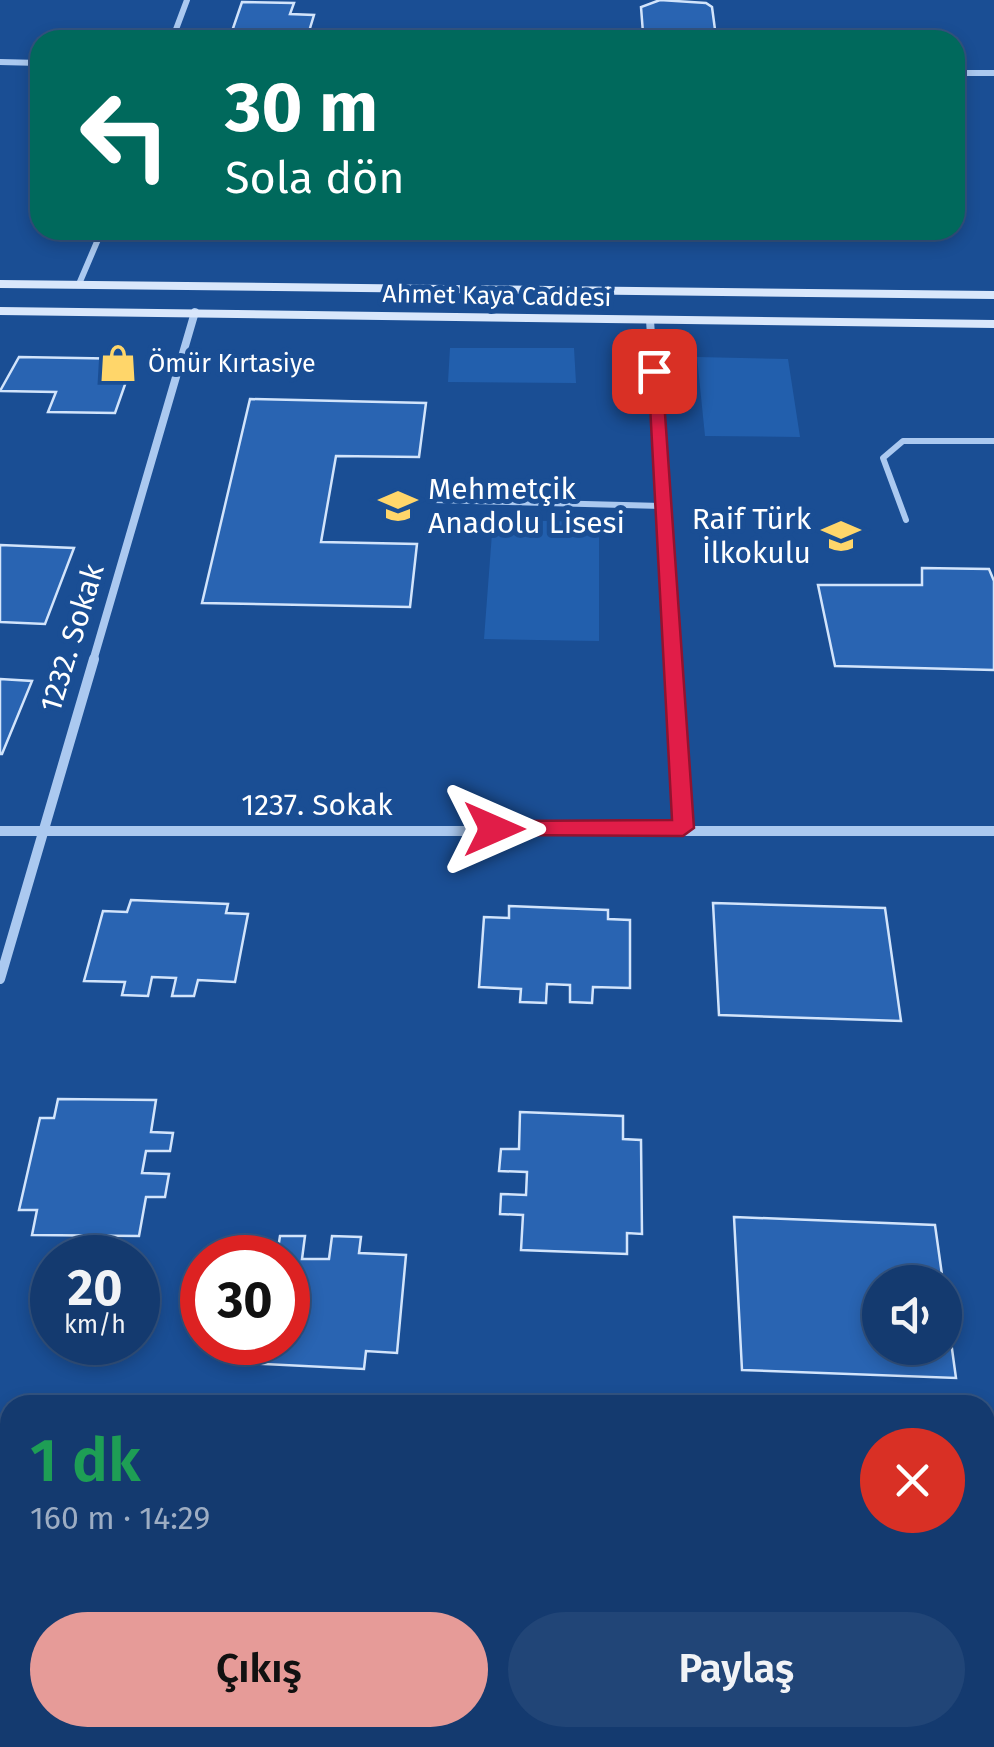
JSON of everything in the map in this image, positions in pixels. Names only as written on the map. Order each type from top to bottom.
[{"type":"main road","points":[[0,284],[994,295]]},
{"type":"main road","name":"Ahmet Kaya Caddesi","points":[[0,311],[994,324]]},
{"type":"street","points":[[176,30],[187,0]]},
{"type":"street","points":[[0,62],[30,62]]},
{"type":"street","points":[[965,73],[994,73]]},
{"type":"street","points":[[80,284],[98,240]]},
{"type":"street","name":"1232. Sokak","points":[[0,979],[195,312]]},
{"type":"street","points":[[650,320],[683,828]]},
{"type":"street","name":"1237. Sokak","points":[[0,831],[994,831]]},
{"type":"lane","points":[[906,520],[884,458],[904,441],[994,441]]},
{"type":"lane","points":[[433,500],[662,506]]},
{"type":"shaded area","points":[[450,348],[574,348],[576,383],[448,382]]},
{"type":"shaded area","points":[[697,357],[788,359],[800,437],[705,436]]},
{"type":"shaded area","points":[[493,520],[599,522],[599,641],[484,639]]},
{"type":"building","points":[[660,0],[706,3],[712,7],[715,30],[643,30],[641,7]]},
{"type":"building","points":[[242,2],[294,3],[290,14],[314,15],[309,30],[232,30]]},
{"type":"building","points":[[19,357],[134,359],[115,413],[48,412],[56,392],[0,391]]},
{"type":"building","points":[[250,399],[426,403],[419,457],[336,456],[321,542],[417,544],[410,607],[202,603]]},
{"type":"building","points":[[0,545],[74,548],[45,624],[0,622]]},
{"type":"building","points":[[922,568],[989,569],[994,581],[994,670],[835,666],[818,585],[922,585]]},
{"type":"building","points":[[0,679],[32,681],[2,754],[0,754]]},
{"type":"building","points":[[131,900],[228,904],[226,913],[248,914],[235,982],[198,980],[194,996],[172,996],[176,978],[152,977],[148,996],[122,995],[125,982],[84,981],[103,911],[127,912]]},
{"type":"building","points":[[713,903],[885,908],[901,1021],[719,1015]]},
{"type":"building","points":[[509,906],[608,910],[608,919],[630,920],[630,988],[593,987],[592,1003],[570,1002],[570,985],[547,984],[546,1003],[520,1002],[521,989],[479,987],[484,917],[509,918]]},
{"type":"building","points":[[58,1099],[156,1100],[151,1132],[173,1133],[170,1151],[146,1151],[142,1173],[169,1174],[165,1197],[146,1197],[139,1235],[32,1235],[37,1210],[19,1210],[40,1118],[54,1118]]},
{"type":"building","points":[[520,1112],[623,1116],[623,1139],[641,1140],[642,1234],[627,1233],[627,1254],[521,1250],[523,1215],[500,1214],[501,1194],[526,1195],[527,1172],[499,1171],[501,1149],[519,1149]]},
{"type":"building","points":[[734,1217],[935,1225],[941,1265],[862,1265],[862,1365],[954,1365],[956,1378],[742,1370]]},
{"type":"building","points":[[332,1236],[361,1237],[359,1253],[406,1255],[397,1353],[366,1351],[364,1369],[283,1365],[310,1365],[310,1259],[329,1259]]},
{"type":"place","name":"Ömür Kırtasiye","points":[[118,363]]},
{"type":"place","name":"Mehmetçik Anadolu Lisesi","points":[[398,506]]},
{"type":"place","name":"Raif Türk İlkokulu","points":[[841,536]]},
{"type":"route","points":[[494,829],[683,828],[654,371]]}]
